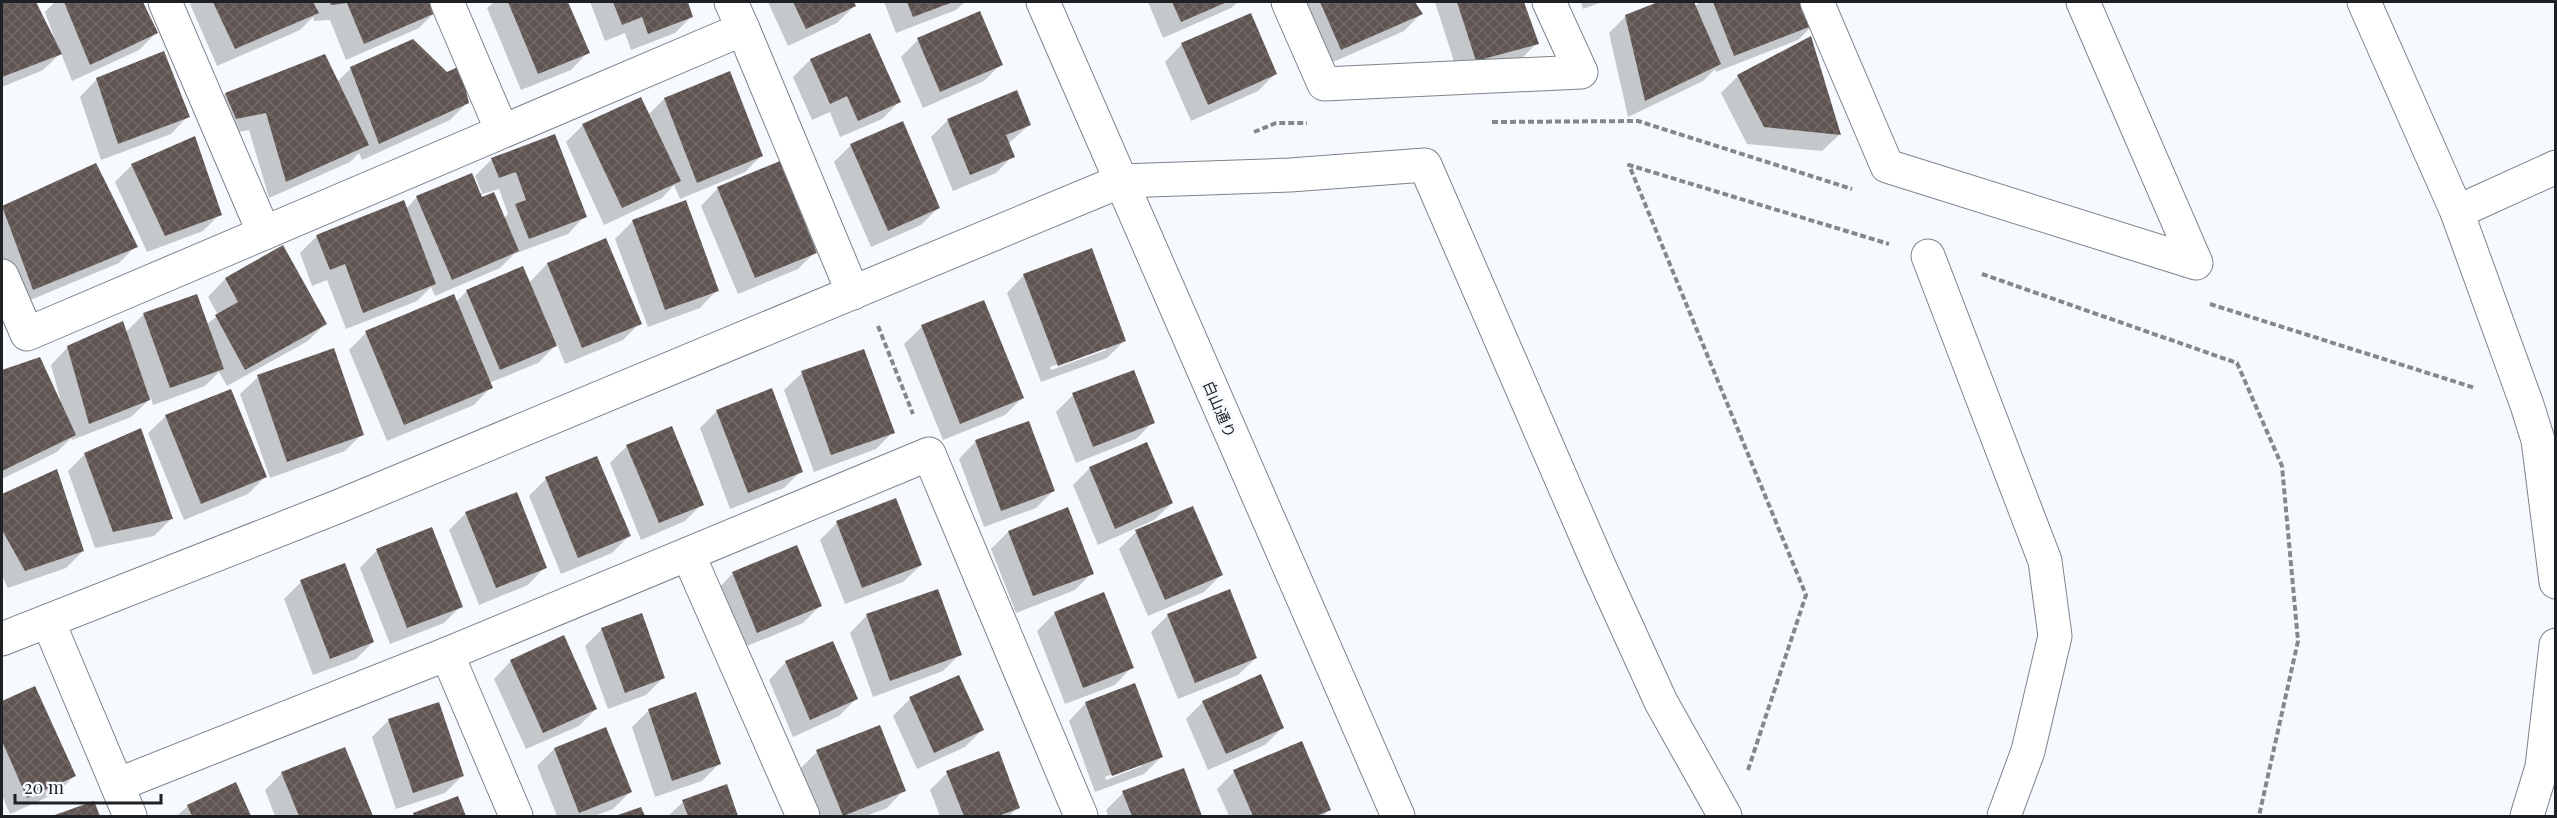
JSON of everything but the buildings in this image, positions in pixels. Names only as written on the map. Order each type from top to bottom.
[{"type":"street","points":[[165,2],[264,233]]},
{"type":"street","points":[[447,2],[502,131]]},
{"type":"street","name":"白山通り","points":[[1043,2],[1398,816]]},
{"type":"street","points":[[1288,2],[1324,84],[1581,72],[1550,2]]},
{"type":"street","points":[[1817,2],[1887,166],[2196,263],[2083,2]]},
{"type":"street","points":[[2364,2],[2457,212],[2527,405],[2538,440],[2556,582]]},
{"type":"street","points":[[2,276],[27,334],[502,131],[737,15],[858,290]]},
{"type":"street","points":[[2,639],[337,507],[1121,181],[1290,175],[1425,165],[1600,568],[1661,702],[1725,816]]},
{"type":"street","points":[[2457,212],[2556,167]]},
{"type":"street","points":[[1928,255],[2045,561],[2053,615],[2055,636],[2028,751],[2004,816]]},
{"type":"street","points":[[117,785],[447,654],[928,454],[1081,816]]},
{"type":"street","points":[[688,554],[803,816]]},
{"type":"street","points":[[48,621],[130,816]]},
{"type":"street","points":[[2527,816],[2542,767],[2556,645]]},
{"type":"street","points":[[447,654],[516,816]]},
{"type":"path","points":[[1486,122],[1638,121],[1854,190]]},
{"type":"path","points":[[1243,136],[1276,123],[1311,123]]},
{"type":"path","points":[[1747,772],[1806,595],[1629,165],[1928,255],[2237,363],[2282,466],[2298,641],[2259,816]]},
{"type":"path","points":[[858,290],[928,454]]},
{"type":"path","points":[[2208,303],[2527,405]]}]
